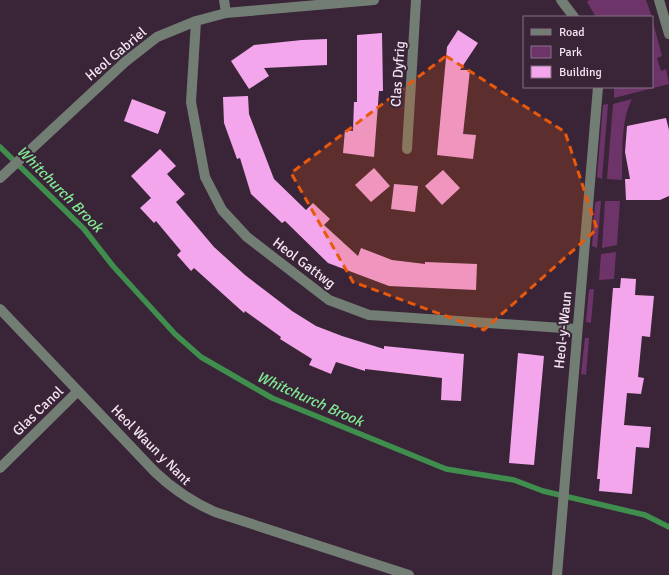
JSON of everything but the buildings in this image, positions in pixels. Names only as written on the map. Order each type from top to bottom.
[{"type":"street","points":[[224,0],[226,13]]},
{"type":"street","name":"Heol Gabriel","points":[[2,176],[125,62],[157,37],[196,20],[226,13],[374,0]]},
{"type":"street","name":"Clas Dyfrig","points":[[407,149],[416,0]]},
{"type":"street","points":[[561,0],[573,16]]},
{"type":"street","points":[[659,0],[669,34]]},
{"type":"street","name":"Heol Gattwg","points":[[196,20],[191,102],[205,177],[222,210],[246,237],[329,300],[369,315],[577,329]]},
{"type":"street","name":"Heol-y-Waun","points":[[557,575],[598,88]]},
{"type":"street","name":"Heol Waun y Nant","points":[[0,309],[155,472],[180,494],[197,504],[410,575]]},
{"type":"street","name":"Glas Canol","points":[[0,468],[78,391]]},
{"type":"highlighted area","points":[[446,56],[565,132],[597,229],[484,330],[353,282],[291,173]]},
{"type":"green space","points":[[589,0],[646,0],[652,16],[595,16],[587,2]]},
{"type":"green space","points":[[653,23],[662,56],[657,58],[661,71],[666,69],[669,84],[614,98],[614,88],[653,88]]},
{"type":"green space","points":[[632,99],[628,108],[624,128],[622,180],[607,179],[613,104]]},
{"type":"green space","points":[[608,104],[602,179],[597,177],[603,105]]},
{"type":"green space","points":[[601,201],[597,248],[592,246],[595,203]]},
{"type":"green space","points":[[605,201],[620,201],[617,245],[602,248]]},
{"type":"green space","points":[[616,252],[614,279],[599,280],[601,254]]},
{"type":"green space","points":[[594,289],[591,323],[586,322],[589,290]]},
{"type":"green space","points":[[585,338],[589,338],[586,375],[581,374]]},
{"type":"waterway","name":"Whitchurch Brook","points":[[0,147],[84,229],[113,266],[175,334],[201,357],[272,398],[446,469],[514,480],[543,491],[645,515],[669,527]]}]
